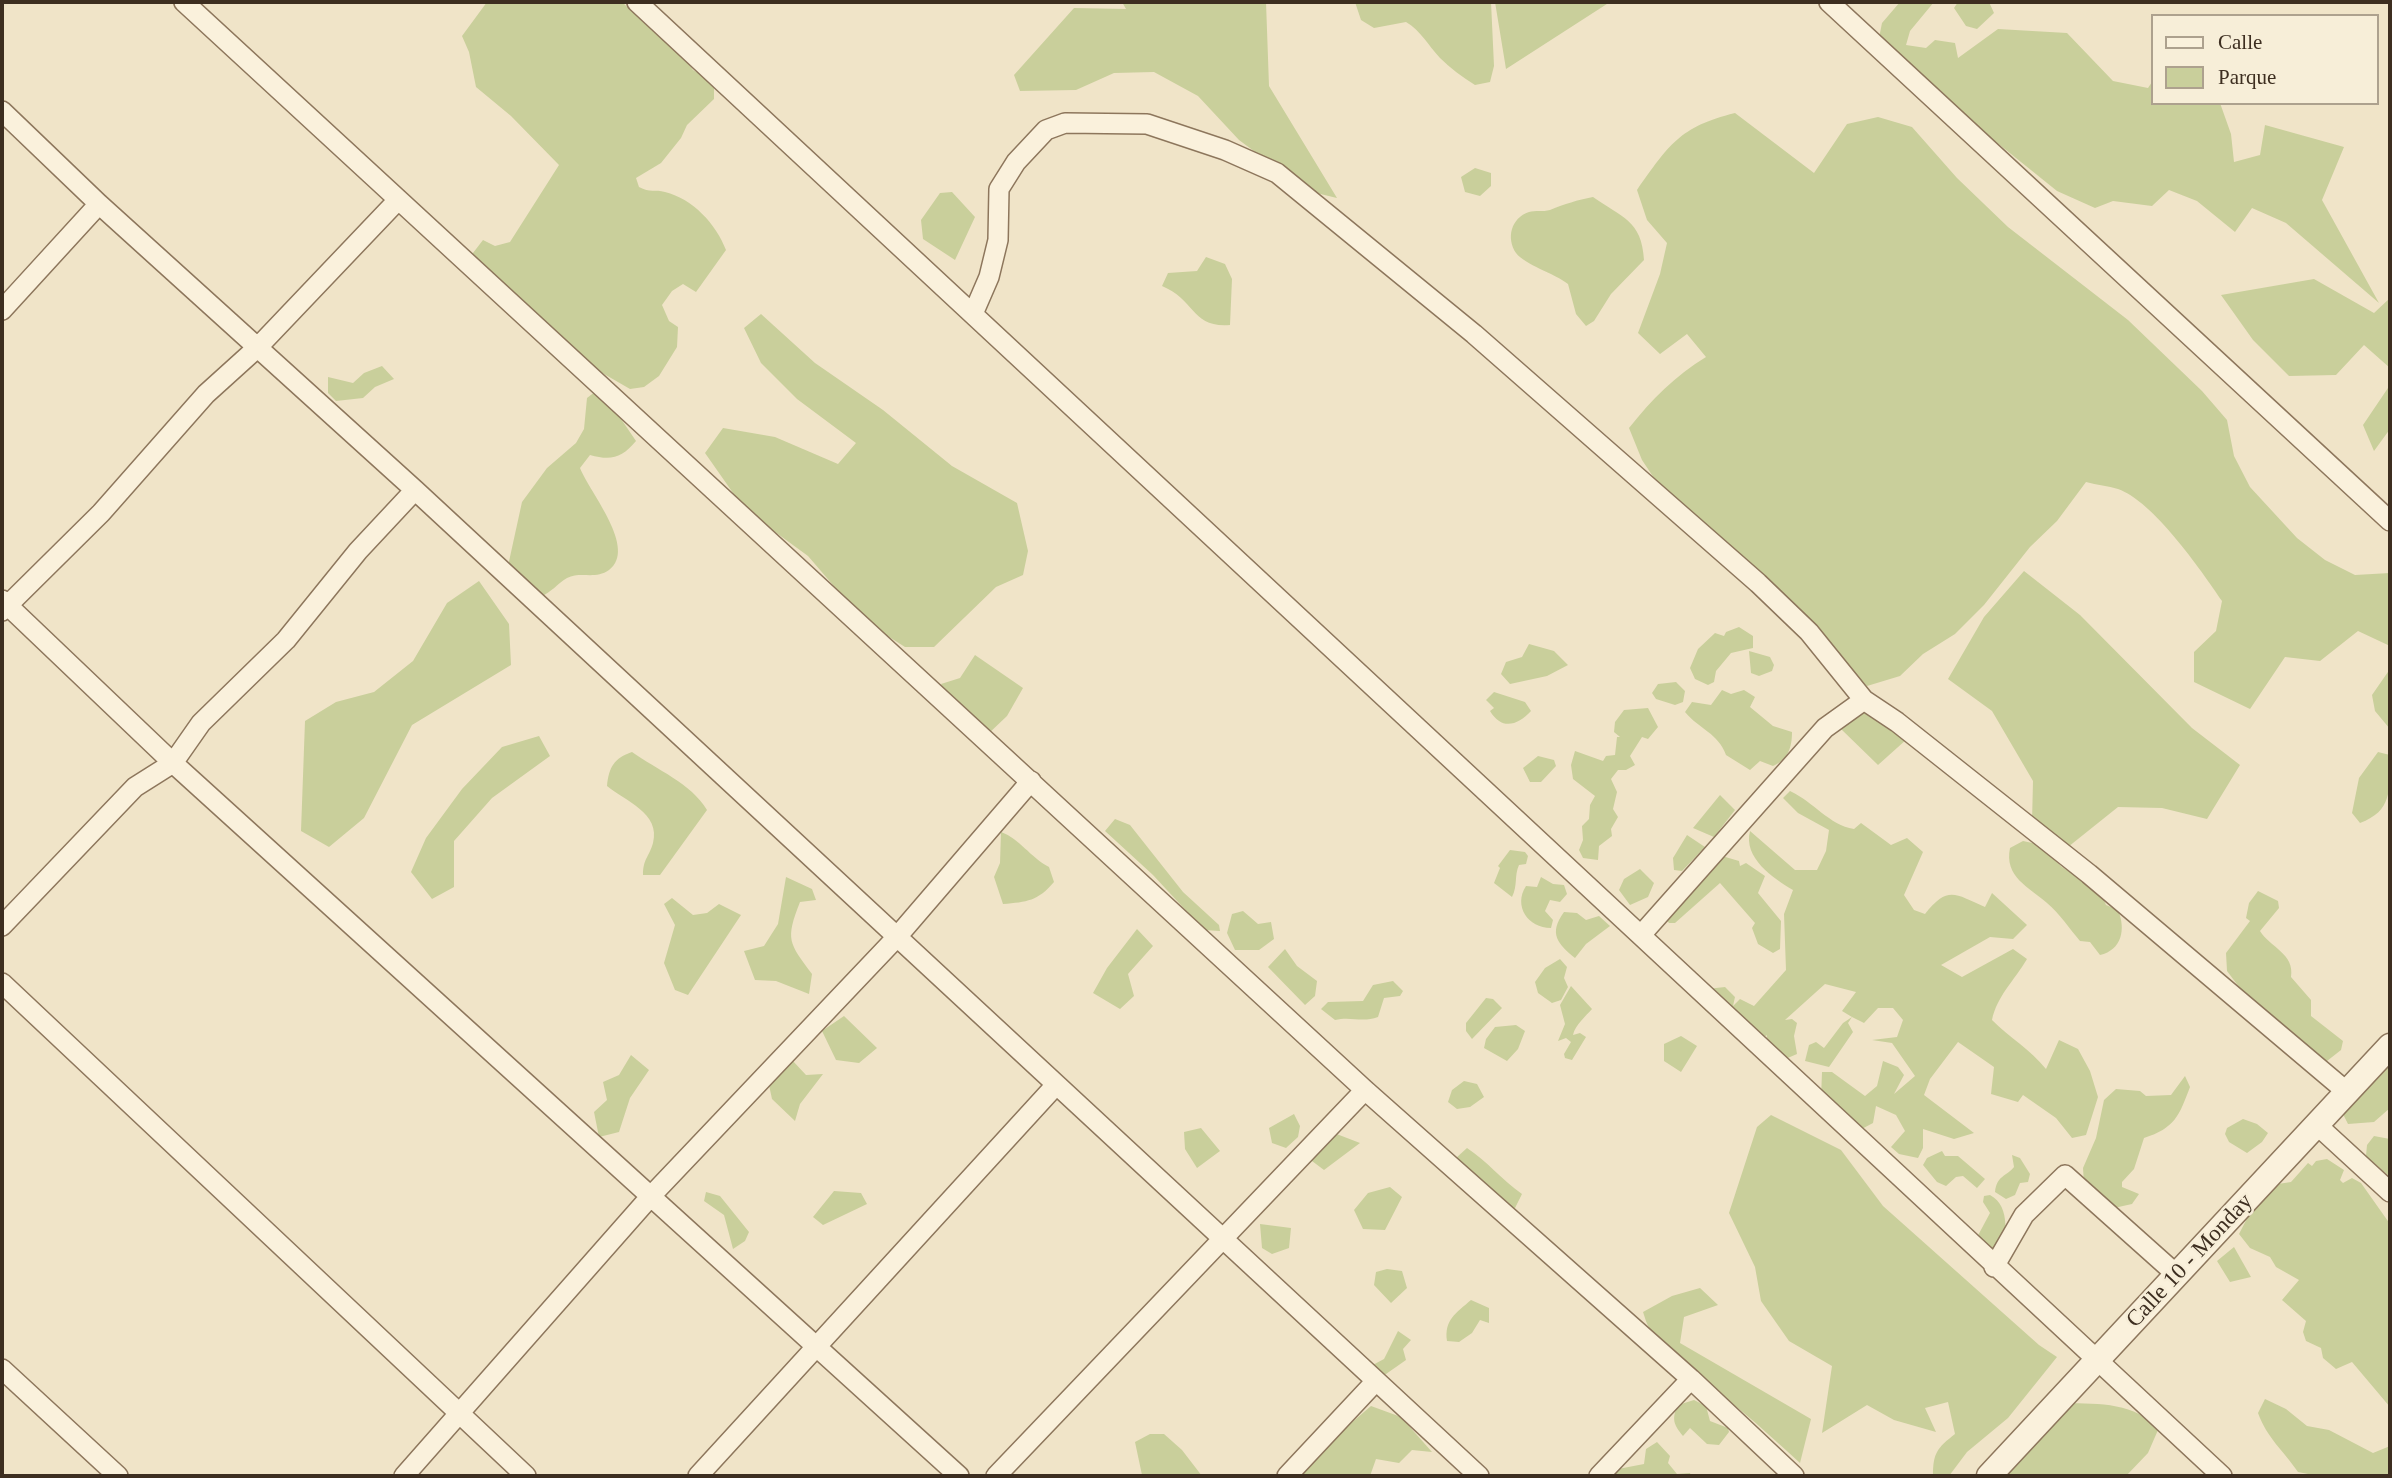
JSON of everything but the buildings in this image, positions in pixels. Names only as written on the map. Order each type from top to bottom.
[{"type":"street","points":[[184,2],[1365,1090],[1691,1379],[1794,1476]]},
{"type":"street","points":[[637,2],[1642,935],[2096,1362],[2222,1476]]},
{"type":"street","points":[[1829,2],[2390,521]]},
{"type":"street","points":[[2,111],[99,204],[415,490],[1055,1086],[1479,1476]]},
{"type":"street","points":[[973,314],[989,277],[998,240],[999,189],[1016,162],[1046,130],[1065,123],[1147,124],[1277,173],[1474,334],[1758,583],[1808,632],[1864,700],[1897,722],[2090,874],[2347,1092]]},
{"type":"street","points":[[397,200],[258,346],[206,394],[102,513],[4,605],[173,763],[959,1476]]},
{"type":"street","points":[[2,310],[99,204]]},
{"type":"street","points":[[2,926],[135,787],[173,763],[201,723],[286,640],[358,551],[415,490]]},
{"type":"street","points":[[1642,935],[1825,728],[1864,700]]},
{"type":"street","points":[[404,1476],[650,1197],[896,938],[1031,781]]},
{"type":"street","points":[[2,982],[526,1476]]},
{"type":"street","name":"Calle 10 - Monday","points":[[1989,1476],[2390,1046]]},
{"type":"street","points":[[698,1476],[1055,1086]]},
{"type":"street","points":[[996,1476],[1365,1090]]},
{"type":"street","points":[[2317,1125],[2390,1192]]},
{"type":"street","points":[[1994,1267],[2024,1215],[2065,1175],[2177,1275]]},
{"type":"street","points":[[2,1369],[118,1476]]},
{"type":"street","points":[[1599,1476],[1691,1379]]},
{"type":"street","points":[[1287,1476],[1376,1381]]},
{"type":"green space","points":[[487,2],[622,2],[660,38],[676,46],[693,70],[714,82],[714,99],[687,125],[681,138],[661,163],[636,178],[639,187],[675,195],[694,207],[710,222],[726,250],[696,292],[683,284],[672,291],[662,305],[669,321],[678,327],[677,347],[659,376],[644,387],[630,389],[585,363],[568,370],[528,331],[466,262],[483,240],[495,246],[510,242],[559,165],[511,116],[476,87],[469,52],[462,36]]},
{"type":"green space","points":[[1122,2],[1266,2],[1269,86],[1337,198],[1308,191],[1239,140],[1198,96],[1154,72],[1114,73],[1076,90],[1020,91],[1014,75],[1074,8],[1126,9]]},
{"type":"green space","points":[[1355,2],[1491,2],[1494,66],[1490,82],[1475,85],[1461,76],[1406,22],[1374,28],[1361,20]]},
{"type":"green space","points":[[1495,2],[1610,2],[1506,69]]},
{"type":"green space","points":[[1900,2],[1934,2],[1910,31],[1906,45],[1926,48],[1935,40],[1955,43],[1958,58],[1998,29],[2067,33],[2113,81],[2148,88],[2150,85],[2150,105],[2221,105],[2231,134],[2234,162],[2260,155],[2265,125],[2344,147],[2322,200],[2379,303],[2286,223],[2252,208],[2235,232],[2197,201],[2169,190],[2152,206],[2113,201],[2095,208],[2057,191],[1970,121],[1940,90],[1903,67],[1879,38],[1882,23]]},
{"type":"green space","points":[[1958,2],[1989,2],[1994,13],[1977,29],[1966,26],[1954,8]]},
{"type":"green space","points":[[1735,113],[1814,173],[1847,124],[1878,117],[1912,127],[1957,178],[2008,227],[2128,320],[2202,391],[2227,420],[2234,456],[2250,487],[2297,538],[2325,560],[2355,575],[2390,573],[2390,646],[2358,631],[2320,661],[2285,657],[2250,709],[2194,682],[2194,652],[2216,631],[2222,601],[2175,538],[2146,507],[2118,489],[2086,482],[2057,521],[2030,547],[1984,605],[1955,634],[1923,654],[1900,676],[1867,686],[1827,644],[1658,484],[1642,460],[1629,428],[1665,389],[1706,357],[1687,334],[1660,354],[1638,333],[1660,274],[1667,243],[1647,220],[1637,190],[1677,140],[1716,118]]},
{"type":"green space","points":[[1475,168],[1491,173],[1491,186],[1480,196],[1465,192],[1461,177]]},
{"type":"green space","points":[[952,192],[975,217],[955,260],[923,239],[921,220],[940,193]]},
{"type":"green space","points":[[1593,197],[1621,215],[1634,228],[1639,236],[1644,260],[1611,294],[1594,321],[1586,326],[1576,314],[1568,284],[1520,257],[1513,247],[1511,235],[1514,224],[1529,212],[1550,210]]},
{"type":"green space","points":[[1206,257],[1225,264],[1232,279],[1230,325],[1217,325],[1200,318],[1181,298],[1162,286],[1168,273],[1197,271]]},
{"type":"green space","points":[[2314,279],[2374,313],[2390,298],[2390,368],[2364,345],[2336,375],[2289,376],[2253,340],[2221,295]]},
{"type":"green space","points":[[761,314],[815,363],[883,410],[952,466],[1017,503],[1028,551],[1023,575],[996,587],[934,647],[905,647],[864,621],[808,556],[745,510],[705,453],[723,428],[775,437],[838,464],[856,443],[797,399],[761,363],[744,328]]},
{"type":"green space","points":[[382,366],[394,379],[375,387],[363,398],[336,401],[328,393],[328,377],[353,383],[364,373]]},
{"type":"green space","points":[[2390,385],[2390,429],[2374,451],[2363,425]]},
{"type":"green space","points":[[600,388],[636,441],[616,457],[590,455],[580,468],[615,535],[618,549],[616,561],[604,573],[572,576],[540,597],[508,566],[522,502],[547,468],[576,443],[584,429],[587,398]]},
{"type":"green space","points":[[2024,571],[2080,615],[2192,728],[2240,765],[2207,819],[2162,808],[2118,807],[2068,847],[2032,822],[2033,781],[1992,711],[1948,679],[1984,617]]},
{"type":"green space","points":[[479,581],[509,624],[511,665],[412,725],[364,818],[329,847],[301,831],[305,721],[336,702],[374,692],[413,661],[447,603]]},
{"type":"green space","points":[[1739,627],[1753,636],[1753,648],[1731,653],[1716,671],[1714,682],[1708,685],[1695,679],[1690,668],[1698,649],[1715,633],[1724,636],[1726,632]]},
{"type":"green space","points":[[1529,644],[1554,651],[1568,665],[1547,676],[1510,684],[1501,674],[1506,662],[1522,657]]},
{"type":"green space","points":[[1749,651],[1770,657],[1774,665],[1772,671],[1759,676],[1751,673]]},
{"type":"green space","points":[[975,655],[1023,688],[1007,716],[987,735],[956,713],[941,684],[960,678]]},
{"type":"green space","points":[[2390,669],[2390,729],[2375,711],[2372,695]]},
{"type":"green space","points":[[1676,682],[1685,691],[1683,702],[1675,705],[1656,699],[1652,693],[1658,684]]},
{"type":"green space","points":[[1722,690],[1731,694],[1744,690],[1755,697],[1750,707],[1773,726],[1792,732],[1790,748],[1782,760],[1773,766],[1760,761],[1750,770],[1726,755],[1718,741],[1685,712],[1692,702],[1711,705]]},
{"type":"green space","points":[[1494,692],[1525,702],[1531,711],[1521,720],[1510,724],[1500,721],[1490,711],[1494,708],[1486,700]]},
{"type":"green space","points":[[1648,708],[1658,727],[1648,739],[1642,737],[1630,756],[1635,765],[1626,770],[1618,770],[1611,779],[1617,792],[1613,809],[1618,817],[1611,829],[1612,836],[1599,846],[1598,860],[1583,858],[1579,850],[1583,840],[1582,826],[1589,819],[1590,805],[1595,796],[1573,779],[1571,765],[1575,751],[1603,761],[1606,756],[1615,755],[1617,737],[1620,737],[1614,732],[1615,722],[1624,710]]},
{"type":"green space","points":[[1865,709],[1899,715],[1901,713],[1912,726],[1907,739],[1878,765],[1841,729]]},
{"type":"green space","points":[[539,736],[550,756],[492,798],[454,841],[454,887],[432,899],[411,872],[426,838],[462,789],[502,747]]},
{"type":"green space","points":[[632,752],[683,785],[707,810],[660,875],[643,875],[653,843],[652,824],[640,809],[607,786],[614,764]]},
{"type":"green space","points":[[2378,752],[2390,755],[2387,798],[2378,812],[2360,823],[2352,813],[2359,778]]},
{"type":"green space","points":[[1538,756],[1554,760],[1556,766],[1541,782],[1530,782],[1523,768]]},
{"type":"green space","points":[[1790,791],[1845,827],[1854,829],[1861,823],[1891,845],[1907,838],[1923,852],[1904,895],[1914,910],[1925,914],[1940,899],[1952,895],[1985,907],[1992,893],[2027,925],[2013,939],[1990,937],[1941,965],[1962,977],[2013,949],[2027,959],[2002,996],[1992,1020],[2046,1069],[2059,1040],[2078,1049],[2090,1071],[2098,1097],[2086,1135],[2072,1138],[2056,1118],[2023,1095],[2018,1102],[1991,1094],[1994,1067],[1958,1042],[1930,1079],[1924,1095],[1974,1133],[1954,1139],[1923,1129],[1923,1148],[1918,1158],[1899,1154],[1891,1147],[1905,1131],[1896,1115],[1876,1106],[1873,1123],[1856,1132],[1840,1119],[1840,1106],[1821,1099],[1822,1072],[1832,1072],[1865,1096],[1877,1086],[1883,1061],[1898,1067],[1904,1075],[1894,1094],[1915,1076],[1892,1043],[1872,1040],[1897,1037],[1903,1020],[1893,1008],[1878,1008],[1864,1023],[1842,1011],[1856,992],[1825,984],[1785,1020],[1792,1019],[1797,1023],[1794,1036],[1797,1054],[1783,1060],[1765,1049],[1767,1035],[1752,1045],[1705,1010],[1699,996],[1707,989],[1725,987],[1735,997],[1733,1006],[1740,999],[1754,1006],[1786,970],[1784,914],[1793,890],[1761,866],[1749,841],[1750,831],[1795,870],[1817,870],[1826,851],[1829,830],[1798,813],[1783,798]]},
{"type":"green space","points":[[1720,795],[1735,810],[1714,837],[1693,828]]},
{"type":"green space","points":[[1115,819],[1130,825],[1183,892],[1219,925],[1220,931],[1204,930],[1153,875],[1105,831]]},
{"type":"green space","points":[[1001,832],[1049,867],[1054,882],[1037,897],[1003,904],[994,877],[1000,863]]},
{"type":"green space","points":[[1687,835],[1705,847],[1682,871],[1674,870],[1673,858]]},
{"type":"green space","points":[[2023,841],[2037,844],[2062,867],[2100,891],[2106,905],[2118,910],[2122,931],[2113,949],[2100,955],[2090,942],[2080,941],[2052,907],[2014,874],[2009,858],[2010,848]]},
{"type":"green space","points":[[1510,850],[1525,852],[1528,856],[1526,864],[1519,865],[1512,897],[1494,883],[1500,868],[1498,866]]},
{"type":"green space","points":[[1722,856],[1739,861],[1740,866],[1746,863],[1765,876],[1758,893],[1781,921],[1780,949],[1773,953],[1758,944],[1752,928],[1755,923],[1720,883],[1675,923],[1669,923],[1665,918],[1703,873],[1709,874],[1710,866]]},
{"type":"green space","points":[[1640,869],[1654,883],[1648,897],[1630,905],[1619,890],[1624,879]]},
{"type":"green space","points":[[786,877],[812,889],[816,900],[800,902],[791,933],[794,948],[812,974],[809,994],[776,981],[755,980],[744,951],[764,946],[778,924]]},
{"type":"green space","points":[[1541,877],[1553,884],[1564,885],[1567,894],[1560,902],[1550,900],[1545,911],[1553,920],[1551,928],[1530,920],[1522,908],[1522,894],[1526,886],[1537,887]]},
{"type":"green space","points":[[2258,891],[2278,901],[2279,908],[2260,931],[2289,962],[2291,977],[2311,1000],[2311,1016],[2343,1041],[2341,1050],[2327,1061],[2314,1055],[2242,991],[2227,971],[2226,953],[2250,921],[2246,918],[2249,903]]},
{"type":"green space","points":[[672,898],[693,915],[707,913],[719,904],[741,915],[688,995],[675,990],[664,963],[675,925],[664,904]]},
{"type":"green space","points":[[1243,911],[1258,924],[1271,922],[1274,939],[1259,950],[1235,950],[1227,933],[1232,914]]},
{"type":"green space","points":[[1564,912],[1577,913],[1586,920],[1599,916],[1610,926],[1586,944],[1575,958],[1557,938],[1557,926]]},
{"type":"green space","points":[[1137,929],[1153,946],[1128,974],[1134,996],[1120,1009],[1093,993],[1107,968]]},
{"type":"green space","points":[[1285,949],[1297,966],[1317,981],[1315,996],[1305,1005],[1268,967]]},
{"type":"green space","points":[[1560,959],[1567,967],[1564,978],[1568,987],[1561,1000],[1552,1003],[1538,993],[1535,982],[1545,968]]},
{"type":"green space","points":[[1393,981],[1403,991],[1400,996],[1384,998],[1378,1017],[1335,1020],[1321,1009],[1328,1002],[1363,1001],[1373,985]]},
{"type":"green space","points":[[1571,986],[1592,1009],[1574,1031],[1573,1035],[1580,1033],[1586,1037],[1572,1060],[1565,1058],[1564,1054],[1571,1042],[1566,1038],[1558,1041],[1565,1024],[1560,1005]]},
{"type":"green space","points":[[1486,998],[1493,999],[1502,1008],[1472,1039],[1466,1031],[1466,1023]]},
{"type":"green space","points":[[844,1016],[877,1048],[859,1063],[836,1060],[822,1031]]},
{"type":"green space","points":[[1852,1017],[1848,1023],[1853,1032],[1829,1067],[1805,1061],[1809,1045],[1816,1042],[1824,1048],[1843,1023]]},
{"type":"green space","points":[[1516,1025],[1525,1031],[1518,1049],[1507,1061],[1484,1048],[1486,1039],[1495,1027]]},
{"type":"green space","points":[[1681,1036],[1697,1046],[1681,1072],[1664,1061],[1664,1044]]},
{"type":"green space","points":[[2390,1039],[2390,1108],[2374,1122],[2348,1124],[2343,1114]]},
{"type":"green space","points":[[631,1055],[649,1070],[630,1098],[619,1132],[599,1137],[594,1112],[607,1100],[603,1082],[619,1075]]},
{"type":"green space","points":[[792,1060],[806,1075],[823,1074],[800,1104],[795,1121],[772,1099],[769,1085]]},
{"type":"green space","points":[[2185,1076],[2190,1087],[2179,1113],[2163,1130],[2144,1138],[2134,1169],[2122,1182],[2122,1187],[2139,1194],[2132,1204],[2114,1208],[2094,1187],[2084,1184],[2083,1168],[2096,1138],[2104,1100],[2116,1089],[2140,1091],[2146,1096],[2171,1095]]},
{"type":"green space","points":[[1464,1081],[1477,1084],[1484,1097],[1470,1107],[1457,1109],[1448,1102],[1452,1090]]},
{"type":"green space","points":[[1294,1114],[1300,1126],[1298,1137],[1286,1148],[1272,1143],[1269,1128]]},
{"type":"green space","points":[[1771,1115],[1841,1150],[1883,1206],[2039,1345],[2057,1357],[2008,1418],[1967,1452],[1949,1476],[1933,1476],[1937,1452],[1955,1434],[1948,1402],[1925,1408],[1936,1432],[1894,1420],[1867,1405],[1822,1433],[1832,1366],[1789,1341],[1761,1301],[1755,1267],[1729,1213],[1757,1127]]},
{"type":"green space","points":[[2243,1119],[2257,1124],[2268,1133],[2262,1142],[2247,1153],[2229,1142],[2225,1134],[2227,1128]]},
{"type":"green space","points":[[1201,1128],[1220,1151],[1197,1168],[1185,1149],[1184,1132]]},
{"type":"green space","points":[[1334,1133],[1360,1143],[1324,1170],[1304,1155]]},
{"type":"green space","points":[[2374,1136],[2390,1139],[2390,1177],[2366,1156],[2367,1145]]},
{"type":"green space","points":[[1467,1148],[1522,1194],[1515,1208],[1505,1210],[1456,1158]]},
{"type":"green space","points":[[1942,1151],[1945,1156],[1958,1156],[1985,1179],[1977,1188],[1963,1176],[1956,1177],[1946,1186],[1937,1182],[1923,1165],[1927,1158]]},
{"type":"green space","points":[[2012,1155],[2020,1158],[2030,1174],[2028,1182],[2020,1183],[2015,1195],[2006,1199],[1995,1192],[2000,1179],[2014,1167]]},
{"type":"green space","points":[[2327,1159],[2344,1170],[2340,1180],[2343,1183],[2352,1178],[2361,1183],[2390,1224],[2390,1407],[2352,1362],[2336,1369],[2323,1358],[2321,1348],[2306,1341],[2303,1332],[2306,1321],[2282,1300],[2299,1280],[2276,1267],[2270,1257],[2250,1248],[2239,1234],[2257,1199],[2278,1184],[2291,1182],[2308,1163],[2312,1166],[2316,1161]]},
{"type":"green space","points":[[1390,1187],[1402,1197],[1385,1230],[1363,1229],[1354,1210],[1368,1193]]},
{"type":"green space","points":[[834,1191],[861,1193],[867,1204],[823,1225],[813,1217]]},
{"type":"green space","points":[[706,1192],[720,1196],[749,1232],[745,1241],[733,1249],[724,1215],[704,1201]]},
{"type":"green space","points":[[1990,1195],[2002,1207],[2004,1215],[2002,1259],[1975,1241],[1990,1213],[1983,1202],[1984,1196]]},
{"type":"green space","points":[[1260,1224],[1291,1228],[1289,1248],[1272,1254],[1262,1248]]},
{"type":"green space","points":[[2234,1247],[2251,1277],[2230,1282],[2217,1261]]},
{"type":"green space","points":[[1387,1269],[1402,1271],[1407,1288],[1391,1303],[1374,1285],[1376,1272]]},
{"type":"green space","points":[[1700,1288],[1718,1305],[1684,1317],[1680,1343],[1811,1419],[1800,1463],[1739,1409],[1682,1369],[1659,1345],[1650,1330],[1643,1312],[1672,1296]]},
{"type":"green space","points":[[1471,1300],[1489,1308],[1489,1323],[1480,1320],[1472,1333],[1459,1342],[1447,1341],[1449,1322]]},
{"type":"green space","points":[[1398,1331],[1411,1340],[1403,1349],[1406,1360],[1376,1381],[1369,1367],[1384,1359]]},
{"type":"green space","points":[[2265,1399],[2286,1409],[2307,1426],[2329,1430],[2373,1453],[2390,1446],[2390,1476],[2318,1476],[2298,1472],[2262,1422],[2258,1413]]},
{"type":"green space","points":[[1694,1400],[1706,1406],[1710,1421],[1728,1428],[1729,1432],[1719,1445],[1707,1444],[1690,1428],[1683,1436],[1677,1428],[1674,1418],[1678,1405]]},
{"type":"green space","points":[[2065,1403],[2116,1406],[2139,1414],[2158,1430],[2148,1453],[2126,1476],[1995,1476]]},
{"type":"green space","points":[[1371,1406],[1401,1417],[1432,1452],[1412,1450],[1399,1463],[1376,1459],[1370,1476],[1301,1476],[1343,1430]]},
{"type":"green space","points":[[1150,1434],[1164,1434],[1182,1450],[1202,1476],[1142,1475],[1135,1442]]},
{"type":"green space","points":[[1657,1442],[1670,1456],[1668,1463],[1677,1474],[1690,1473],[1691,1476],[1615,1474],[1618,1469],[1644,1464],[1646,1449]]}]
